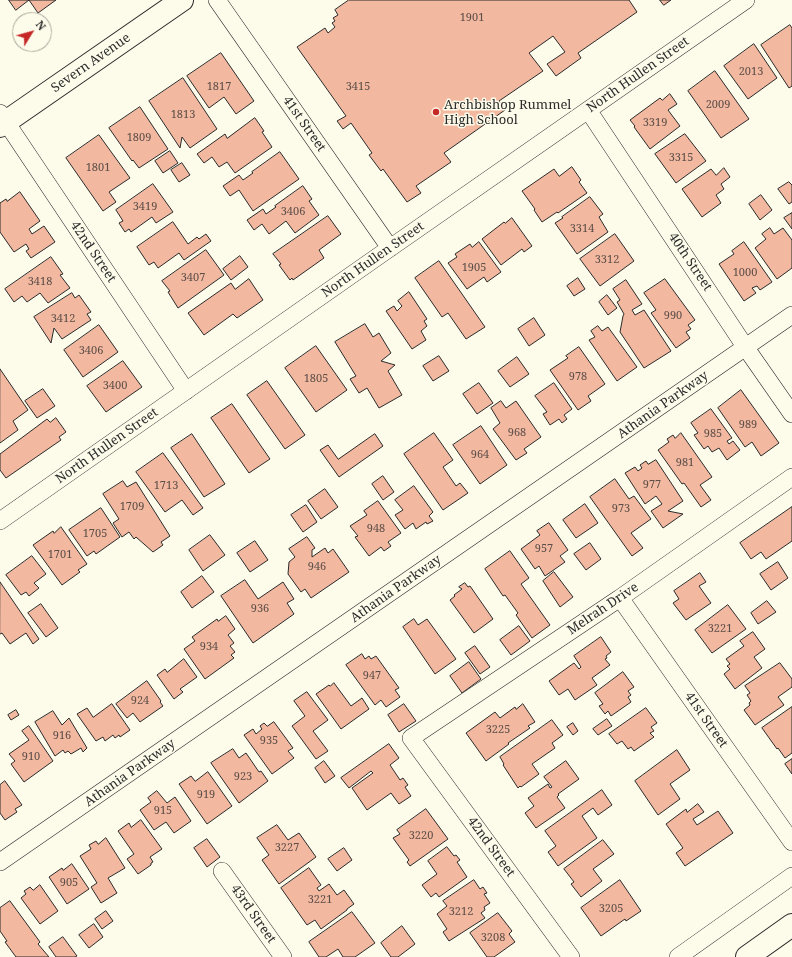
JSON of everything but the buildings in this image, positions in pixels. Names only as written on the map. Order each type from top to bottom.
[{"type":"main road","name":"Severn Avenue","points":[[2,120],[182,0]]},
{"type":"main road","points":[[748,957],[792,925]]},
{"type":"street","name":"41st Street","points":[[218,0],[390,248]]},
{"type":"street","name":"North Hullen Street","points":[[0,521],[746,0]]},
{"type":"street","name":"40th Street","points":[[588,110],[746,348],[792,414]]},
{"type":"street","name":"42nd Street","points":[[2,120],[186,391]]},
{"type":"street","name":"Athania Parkway","points":[[0,862],[792,315]]},
{"type":"street","name":"Melrah Drive","points":[[411,738],[620,598],[792,477]]},
{"type":"street","name":"41st Street","points":[[620,598],[792,842]]},
{"type":"street","name":"42nd Street","points":[[411,738],[571,957]]},
{"type":"street","name":"43rd Street","points":[[222,871],[283,957]]},
{"type":"street","points":[[678,957],[792,876]]},
{"type":"place","name":"Archbishop Rummel High School","points":[[436,112]]}]
